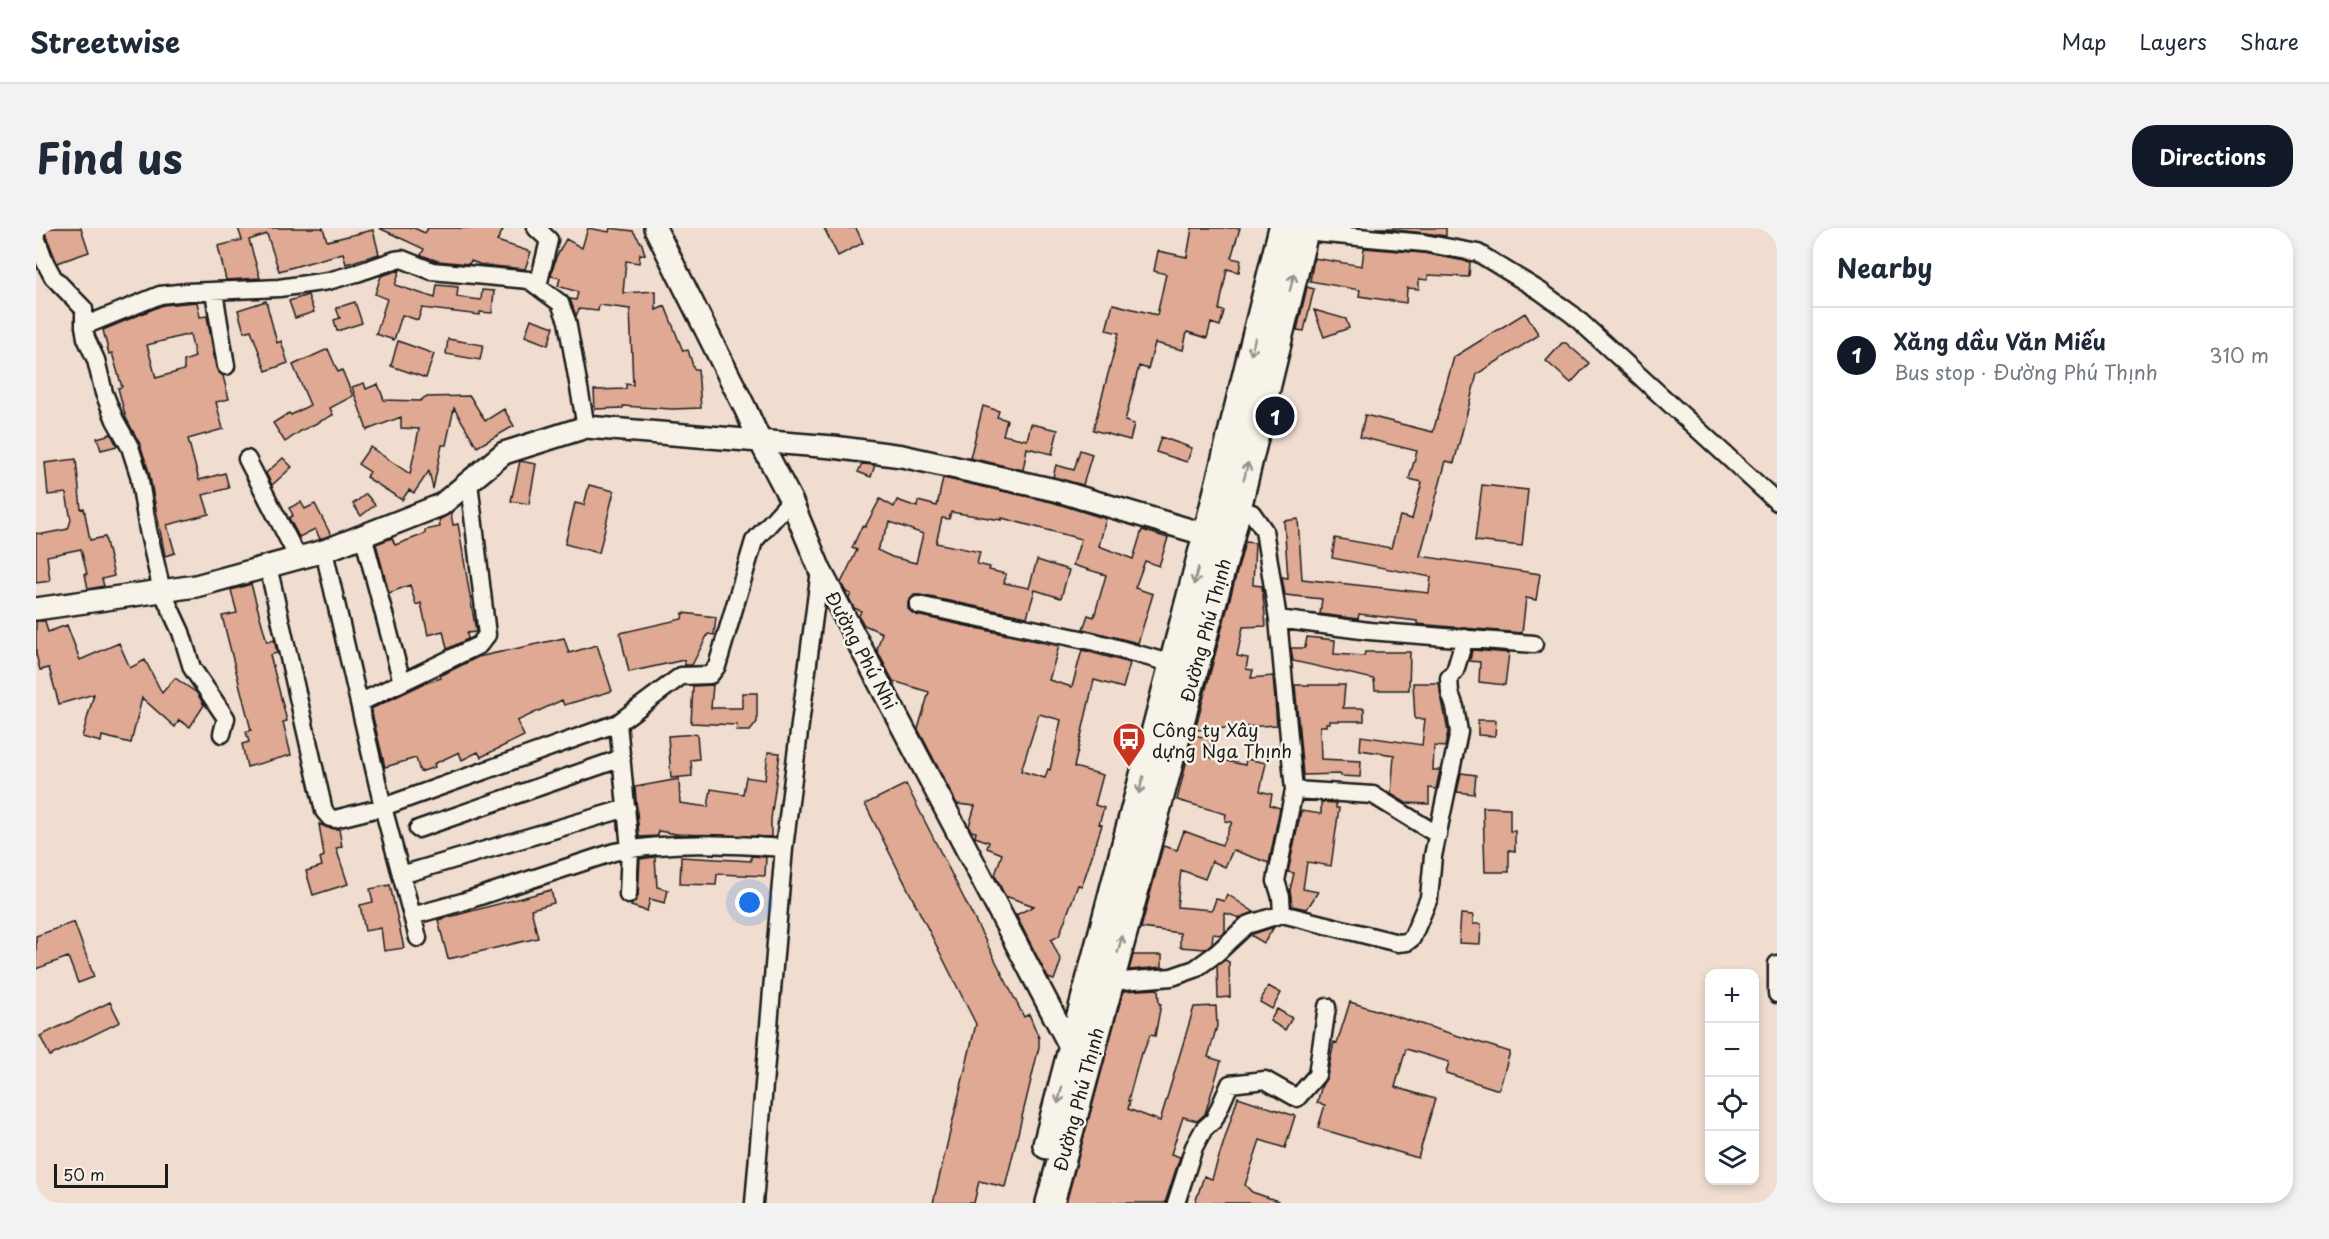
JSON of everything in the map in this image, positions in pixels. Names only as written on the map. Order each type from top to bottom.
[{"type":"highway","name":"Đường Phú Thịnh","points":[[1033,1203],[1081,1051],[1110,982],[1237,509],[1297,229]]},
{"type":"highway","name":"Đường Phú Thịnh","points":[[1050,1203],[1081,1051],[1173,664],[1207,535],[1297,229]]},
{"type":"street","points":[[536,228],[549,240],[538,286]]},
{"type":"street","name":"Đường Phú Nhi","points":[[656,228],[791,500],[820,570],[1081,1051]]},
{"type":"street","points":[[1297,229],[1424,243],[1478,253],[1540,291],[1573,315],[1777,502]]},
{"type":"street","points":[[36,237],[53,277],[84,309],[86,338],[96,360],[104,393],[115,420],[130,447],[140,475],[148,530],[162,591],[181,632],[192,668],[226,718],[222,734]]},
{"type":"street","points":[[84,326],[160,295],[279,288],[328,281],[402,259],[432,271],[529,280],[560,303],[567,321],[586,427]]},
{"type":"street","points":[[214,292],[226,366]]},
{"type":"street","points":[[36,609],[196,586],[324,551],[441,505],[504,453],[586,427],[761,443],[833,447],[902,456],[1054,490],[1207,535]]},
{"type":"street","points":[[247,459],[298,558]]},
{"type":"street","points":[[359,703],[479,645],[487,635],[469,482]]},
{"type":"street","points":[[268,566],[324,811],[334,819],[383,807],[618,723],[681,676],[710,675],[717,666],[754,541],[791,500]]},
{"type":"street","points":[[1237,509],[1252,513],[1264,530],[1278,619],[1294,790],[1276,881],[1281,897],[1282,914]]},
{"type":"street","points":[[363,536],[402,682]]},
{"type":"street","points":[[324,551],[383,807],[418,938]]},
{"type":"street","points":[[754,1203],[784,848],[820,570]]},
{"type":"street","points":[[918,605],[1095,642],[1173,664]]},
{"type":"street","points":[[1278,619],[1370,631],[1534,644]]},
{"type":"street","points":[[1110,982],[1172,977],[1195,969],[1217,953],[1247,925],[1282,914],[1398,943],[1410,940],[1429,898],[1433,856],[1459,732],[1449,678],[1455,671],[1465,638]]},
{"type":"street","points":[[618,723],[630,849],[628,895]]},
{"type":"street","points":[[418,829],[622,758]]},
{"type":"street","points":[[1294,790],[1373,795],[1438,835]]},
{"type":"street","points":[[401,875],[627,808]]},
{"type":"street","points":[[412,916],[614,852],[630,849],[717,843],[784,848]]},
{"type":"street","points":[[1777,964],[1777,994]]},
{"type":"street","points":[[1176,1203],[1194,1147],[1204,1130],[1214,1120],[1230,1084],[1265,1080],[1298,1098],[1317,1075],[1327,1007]]},
{"type":"building","points":[[43,228],[81,228],[89,252],[57,263]]},
{"type":"building","points":[[238,228],[323,228],[327,241],[373,230],[379,254],[346,264],[343,253],[279,271],[267,234],[249,240],[260,278],[226,280],[218,246],[242,240]]},
{"type":"building","points":[[379,228],[414,228],[425,233],[428,228],[504,228],[497,241],[531,252],[525,269],[482,265],[471,261],[469,264],[438,261],[421,255],[424,249]]},
{"type":"building","points":[[588,228],[609,232],[610,228],[633,231],[642,244],[645,255],[640,254],[639,263],[626,261],[623,293],[656,291],[656,310],[665,306],[683,351],[688,350],[694,369],[698,369],[701,408],[623,406],[623,408],[595,409],[594,390],[626,389],[626,384],[633,385],[630,309],[599,305],[598,311],[579,309],[576,316],[570,299],[576,300],[578,292],[558,286],[560,278],[551,276],[556,257],[566,239],[582,248]]},
{"type":"building","points":[[824,228],[856,228],[863,243],[838,256]]},
{"type":"building","points":[[1192,228],[1240,228],[1231,258],[1241,260],[1239,272],[1227,269],[1219,310],[1224,311],[1220,326],[1211,323],[1207,338],[1187,332],[1183,350],[1155,343],[1148,369],[1139,366],[1125,421],[1134,424],[1130,440],[1093,430],[1119,333],[1106,330],[1113,304],[1157,315],[1166,274],[1154,271],[1158,251],[1187,257]]},
{"type":"building","points":[[1375,228],[1446,228],[1446,236],[1425,233]]},
{"type":"building","points":[[1364,248],[1423,253],[1470,262],[1469,277],[1428,275],[1428,280],[1419,279],[1419,289],[1407,288],[1406,303],[1359,296],[1360,290],[1310,281],[1314,258],[1362,266]]},
{"type":"building","points":[[400,270],[395,285],[435,298],[437,285],[458,287],[457,297],[481,300],[482,290],[494,291],[492,313],[480,312],[480,315],[422,308],[418,320],[402,315],[394,340],[376,334],[387,299],[375,294],[381,276]]},
{"type":"building","points":[[1307,287],[1314,289],[1304,331],[1297,330]]},
{"type":"building","points":[[308,295],[314,312],[295,318],[289,301]]},
{"type":"building","points":[[266,301],[277,343],[281,341],[288,363],[266,371],[251,330],[244,332],[238,310]]},
{"type":"building","points":[[197,302],[200,317],[207,316],[216,368],[223,376],[229,399],[216,402],[223,429],[188,439],[199,480],[225,473],[229,488],[203,495],[209,514],[167,525],[175,553],[165,556],[149,472],[140,444],[126,418],[118,388],[122,387],[112,353],[109,354],[103,330],[163,305]],"holes":[[[190,334],[195,357],[184,361],[184,370],[156,378],[147,345]]]},
{"type":"building","points":[[355,302],[362,323],[337,331],[334,320],[340,318],[336,308]]},
{"type":"building","points":[[1314,310],[1346,319],[1349,328],[1324,337]]},
{"type":"building","points":[[1525,313],[1539,335],[1477,374],[1454,463],[1446,461],[1420,556],[1540,574],[1536,600],[1526,598],[1522,633],[1417,624],[1417,621],[1359,614],[1358,619],[1320,614],[1322,599],[1285,595],[1282,577],[1288,578],[1284,521],[1298,519],[1302,579],[1429,593],[1431,577],[1332,558],[1335,538],[1391,548],[1400,516],[1412,519],[1422,482],[1409,479],[1417,451],[1360,437],[1365,415],[1433,432],[1454,357]]},
{"type":"building","points":[[531,319],[554,327],[548,345],[525,336]]},
{"type":"building","points":[[448,339],[483,345],[480,360],[446,354]]},
{"type":"building","points":[[398,341],[434,354],[426,378],[391,366]]},
{"type":"building","points":[[1562,343],[1566,343],[1589,363],[1571,383],[1546,361]]},
{"type":"building","points":[[328,349],[338,372],[342,370],[353,396],[330,408],[333,415],[285,442],[273,423],[289,413],[291,415],[310,405],[293,365]]},
{"type":"building","points":[[364,383],[366,389],[378,384],[384,400],[420,401],[425,397],[470,396],[485,421],[504,409],[514,426],[477,447],[454,408],[446,445],[442,445],[433,489],[429,471],[414,493],[409,490],[402,500],[366,477],[370,472],[358,464],[370,447],[410,474],[419,429],[401,428],[401,417],[367,430],[352,387]]},
{"type":"building","points":[[983,406],[999,411],[997,417],[1007,420],[1003,435],[1027,440],[1031,424],[1058,430],[1052,454],[1027,448],[1023,470],[970,458]]},
{"type":"building","points":[[111,434],[117,446],[101,450],[97,438]]},
{"type":"building","points":[[1161,437],[1192,448],[1187,462],[1156,452]]},
{"type":"building","points":[[1080,450],[1092,454],[1083,485],[1053,477],[1056,465],[1074,470]]},
{"type":"building","points":[[283,458],[292,467],[272,485],[266,473]]},
{"type":"building","points":[[76,459],[81,509],[84,508],[90,540],[105,537],[114,576],[102,579],[104,586],[88,589],[81,549],[47,556],[50,581],[36,583],[36,533],[43,534],[68,529],[71,520],[66,493],[48,495],[45,463]]},
{"type":"building","points":[[520,461],[536,464],[529,504],[511,501]]},
{"type":"building","points":[[862,464],[875,465],[871,477],[858,472]]},
{"type":"building","points":[[943,478],[1052,502],[1106,519],[1099,546],[1133,559],[1142,530],[1168,538],[1159,566],[1145,561],[1135,588],[1153,594],[1138,643],[1083,629],[1088,615],[1094,617],[1106,575],[1073,565],[1081,539],[1002,518],[1002,520],[951,512],[949,519],[942,518],[936,543],[980,552],[977,564],[1006,574],[1004,583],[1029,588],[1037,560],[1069,570],[1061,598],[1035,590],[1027,617],[920,595],[914,595],[908,602],[908,609],[916,615],[1059,646],[1049,680],[1072,687],[1082,650],[1130,663],[1123,688],[1094,680],[1074,767],[1103,775],[1095,805],[1104,808],[1099,824],[1102,825],[1082,886],[1078,885],[1059,936],[1051,940],[1061,961],[1054,980],[1048,978],[1016,915],[1034,906],[1005,896],[995,875],[1002,854],[987,848],[989,842],[975,837],[976,832],[971,831],[969,826],[975,806],[957,804],[918,729],[929,692],[893,681],[877,650],[882,633],[864,625],[859,616],[861,611],[854,608],[849,598],[851,594],[846,592],[841,583],[857,550],[852,548],[862,526],[865,527],[880,499],[894,507],[897,500],[917,507],[918,501],[937,506]],"holes":[[[890,522],[923,534],[916,563],[892,557],[877,550]],[[1039,714],[1061,720],[1050,770],[1048,769],[1045,778],[1021,771]]]},
{"type":"building","points":[[589,485],[614,491],[599,553],[565,544],[575,503],[584,505]]},
{"type":"building","points":[[1482,485],[1528,490],[1522,546],[1475,541]]},
{"type":"building","points":[[366,494],[375,505],[361,516],[353,504]]},
{"type":"building","points":[[301,502],[305,509],[315,504],[331,535],[320,539],[315,529],[299,537],[289,518],[293,515],[289,508]]},
{"type":"building","points":[[451,513],[453,525],[458,524],[476,632],[467,633],[468,639],[447,649],[443,631],[428,635],[421,603],[416,605],[410,585],[389,593],[376,544],[392,538],[395,545],[425,534],[425,530],[440,527],[439,520]]},
{"type":"building","points":[[1245,542],[1255,543],[1253,585],[1262,586],[1266,626],[1243,627],[1237,656],[1248,658],[1246,669],[1253,670],[1251,678],[1273,676],[1277,725],[1195,730]]},
{"type":"building","points":[[251,584],[267,642],[274,640],[276,648],[277,653],[270,655],[287,721],[283,722],[291,755],[247,767],[242,744],[249,742],[246,732],[251,730],[222,616],[237,613],[231,590]]},
{"type":"building","points":[[683,613],[716,617],[714,635],[708,634],[692,665],[685,665],[684,660],[629,672],[620,633],[682,619]]},
{"type":"building","points":[[36,621],[45,621],[48,632],[67,625],[80,660],[119,643],[130,668],[145,660],[162,693],[175,678],[197,693],[204,705],[190,727],[179,720],[175,727],[142,698],[131,743],[102,736],[101,742],[82,737],[94,694],[59,704],[49,668],[40,670],[36,654]]},
{"type":"building","points":[[1307,637],[1335,640],[1334,654],[1364,656],[1365,652],[1410,652],[1409,690],[1375,690],[1374,679],[1293,661],[1291,648],[1305,648]]},
{"type":"building","points":[[564,638],[569,653],[597,645],[612,691],[564,705],[562,700],[517,721],[524,736],[481,757],[478,752],[462,760],[459,752],[434,764],[435,767],[420,772],[416,758],[385,767],[371,709],[423,684],[441,678],[440,676],[478,657]]},
{"type":"building","points":[[1472,650],[1509,653],[1505,685],[1479,682],[1480,662],[1470,661]]},
{"type":"building","points":[[1413,683],[1439,683],[1448,732],[1445,747],[1434,746],[1433,770],[1440,770],[1436,789],[1429,788],[1429,804],[1406,803],[1391,794],[1394,755],[1360,750],[1361,736],[1422,745],[1425,719],[1415,719]]},
{"type":"building","points":[[713,685],[711,708],[742,708],[742,693],[757,693],[757,722],[750,731],[736,731],[737,725],[691,723],[693,686]]},
{"type":"building","points":[[1295,685],[1345,685],[1343,708],[1364,708],[1364,721],[1330,721],[1326,723],[1326,726],[1320,726],[1321,759],[1361,761],[1360,777],[1341,776],[1341,774],[1303,775]]},
{"type":"building","points":[[1478,720],[1496,720],[1495,736],[1478,735]]},
{"type":"building","points":[[697,734],[699,759],[691,760],[692,776],[671,778],[668,736]]},
{"type":"building","points":[[1193,735],[1213,739],[1208,757],[1245,765],[1246,759],[1266,763],[1260,791],[1272,794],[1270,805],[1280,808],[1269,863],[1233,850],[1225,867],[1212,861],[1205,879],[1181,870],[1177,907],[1212,910],[1216,899],[1224,901],[1227,894],[1254,912],[1240,918],[1225,913],[1225,932],[1221,935],[1213,934],[1212,943],[1205,949],[1180,947],[1180,933],[1141,928],[1163,846],[1177,850],[1184,831],[1222,845],[1232,822],[1225,821],[1226,814],[1177,800]]},
{"type":"building","points":[[768,752],[780,753],[771,819],[771,837],[677,834],[658,831],[658,836],[639,837],[635,787],[679,779],[680,803],[708,807],[711,789],[743,794],[746,777],[765,780]]},
{"type":"building","points":[[1461,773],[1476,775],[1474,794],[1457,792]]},
{"type":"building","points":[[906,784],[1024,1017],[1029,1014],[1039,1038],[1039,1047],[1005,1187],[979,1181],[974,1203],[933,1203],[976,1024],[865,804]]},
{"type":"building","points":[[1321,802],[1336,803],[1336,808],[1339,808],[1331,866],[1307,862],[1303,889],[1318,892],[1307,909],[1292,906],[1290,890],[1294,873],[1288,872],[1301,811],[1321,814]]},
{"type":"building","points":[[1483,807],[1510,808],[1510,831],[1515,831],[1515,851],[1509,850],[1509,872],[1485,872]]},
{"type":"building","points":[[319,824],[339,829],[342,847],[336,848],[348,884],[313,895],[306,871],[322,866],[320,858],[324,856]]},
{"type":"building","points":[[751,856],[766,857],[765,876],[717,874],[716,885],[680,884],[681,857],[751,861]]},
{"type":"building","points":[[655,857],[657,887],[668,890],[665,903],[650,899],[647,911],[631,906],[638,896],[640,859]]},
{"type":"building","points":[[390,885],[404,948],[384,951],[381,928],[365,931],[360,905],[373,902],[370,889]]},
{"type":"building","points":[[551,890],[554,903],[531,909],[538,938],[448,959],[438,920]]},
{"type":"building","points":[[1461,914],[1473,915],[1473,924],[1481,924],[1480,944],[1459,943]]},
{"type":"building","points":[[74,922],[94,977],[78,983],[68,957],[36,969],[36,936]]},
{"type":"building","points":[[1274,927],[1264,943],[1252,936],[1253,934]]},
{"type":"building","points":[[1133,955],[1162,955],[1162,967],[1129,970]]},
{"type":"building","points":[[1225,960],[1229,962],[1230,997],[1218,998],[1217,966]]},
{"type":"building","points":[[1268,986],[1281,993],[1272,1009],[1260,1002]]},
{"type":"building","points":[[1158,989],[1159,1004],[1161,1004],[1155,1036],[1150,1035],[1141,1053],[1128,1101],[1130,1101],[1128,1109],[1160,1121],[1194,1007],[1216,1006],[1217,1026],[1208,1057],[1221,1061],[1205,1114],[1197,1121],[1183,1117],[1171,1154],[1180,1157],[1165,1203],[1066,1203],[1123,991]]},
{"type":"building","points":[[110,1002],[120,1022],[50,1056],[40,1036]]},
{"type":"building","points":[[1350,1002],[1510,1052],[1499,1090],[1446,1073],[1449,1062],[1406,1049],[1395,1087],[1435,1099],[1418,1158],[1318,1128],[1325,1105],[1317,1103],[1327,1077],[1334,1042],[1337,1043]]},
{"type":"building","points":[[1277,1009],[1292,1018],[1285,1030],[1270,1021]]},
{"type":"building","points":[[1238,1097],[1295,1116],[1285,1148],[1260,1140],[1245,1185],[1252,1192],[1278,1201],[1277,1203],[1195,1203],[1204,1176],[1212,1179]]},
{"type":"place","name":"Xăng dầu Văn Miếu","points":[[1275,416]]},
{"type":"place","name":"Công ty Xây dựng Nga Thịnh","points":[[1129,768]]}]
